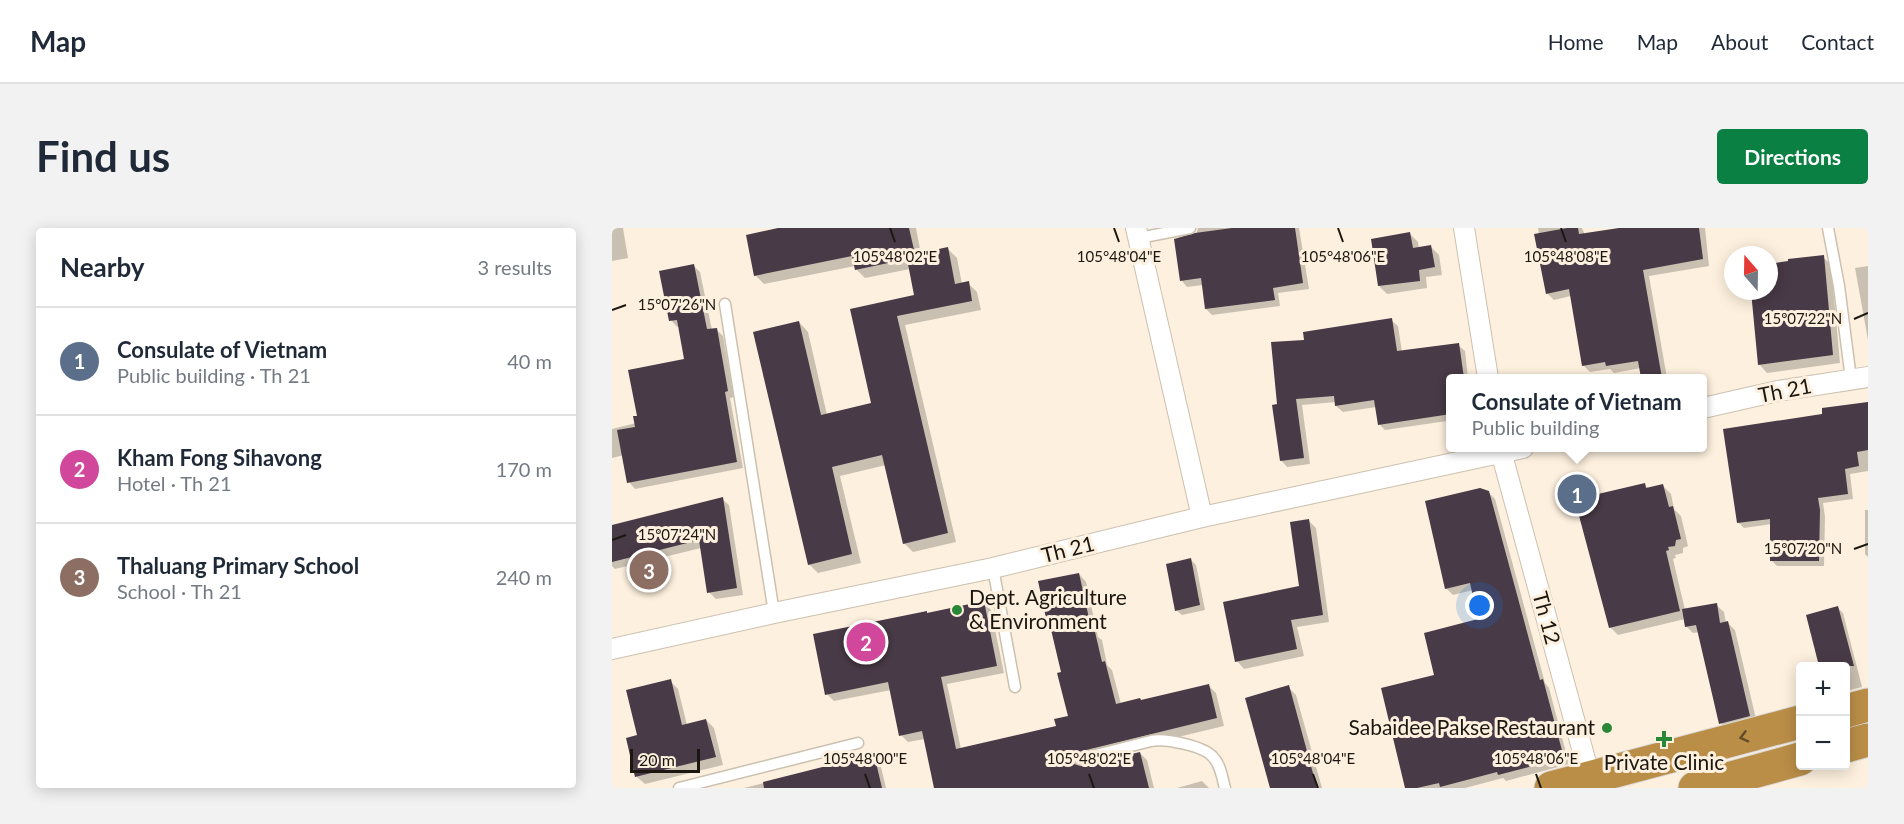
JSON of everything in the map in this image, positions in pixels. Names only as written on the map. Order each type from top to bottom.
[{"type":"highway","points":[[1850,710],[1868,705]]},
{"type":"highway","points":[[1551,788],[1591,783],[1796,723]]},
{"type":"highway","points":[[1850,745],[1868,740]]},
{"type":"highway","points":[[1695,788],[1796,760]]},
{"type":"street","points":[[1464,228],[1487,374]]},
{"type":"street","points":[[1137,233],[1202,517]]},
{"type":"street","name":"Th 21","points":[[1707,407],[1778,391],[1859,378]]},
{"type":"street","name":"Th 21","points":[[612,648],[993,568],[1202,517],[1491,452]]},
{"type":"street","name":"Th 12","points":[[1501,452],[1591,783]]},
{"type":"lane","points":[[1137,233],[1190,228]]},
{"type":"lane","points":[[1828,228],[1859,378]]},
{"type":"lane","points":[[725,304],[774,613]]},
{"type":"lane","points":[[993,568],[1015,687]]},
{"type":"lane","points":[[1080,759],[1160,739],[1167,740],[1204,751],[1212,756],[1218,763],[1225,788]]},
{"type":"lane","points":[[678,788],[858,742]]},
{"type":"building","points":[[778,228],[909,228],[915,254],[948,247],[955,284],[969,281],[972,301],[897,316],[948,533],[903,544],[882,455],[832,467],[852,554],[808,565],[753,332],[799,321],[821,415],[871,403],[850,309],[914,295],[907,259],[855,270],[852,256],[754,276],[746,235]]},
{"type":"building","points":[[1232,228],[1295,228],[1303,283],[1273,288],[1275,300],[1205,309],[1201,278],[1180,281],[1174,239],[1195,233]]},
{"type":"building","points":[[1567,228],[1578,228],[1579,234],[1619,228],[1699,228],[1703,259],[1643,270],[1661,374],[1640,374],[1638,361],[1606,366],[1605,362],[1582,366],[1569,289],[1546,294],[1534,234]]},
{"type":"building","points":[[1410,232],[1413,248],[1431,245],[1435,267],[1419,270],[1420,281],[1378,286],[1371,239]]},
{"type":"building","points":[[1824,255],[1833,355],[1758,365],[1752,300],[1778,300],[1778,263],[1788,261],[1788,259]]},
{"type":"building","points":[[694,264],[707,329],[717,328],[737,462],[627,483],[617,430],[635,427],[633,416],[637,416],[628,370],[684,359],[677,320],[669,321],[659,271]]},
{"type":"building","points":[[1392,318],[1397,351],[1459,343],[1463,374],[1446,374],[1446,415],[1378,425],[1374,400],[1335,406],[1334,396],[1296,399],[1304,458],[1280,461],[1272,405],[1277,404],[1271,342],[1304,340],[1303,332]]},
{"type":"building","points":[[1868,402],[1868,450],[1857,452],[1859,466],[1845,469],[1848,494],[1818,498],[1820,510],[1819,561],[1770,561],[1770,519],[1737,523],[1723,429],[1822,414],[1822,408]]},
{"type":"building","points":[[1645,483],[1646,488],[1663,484],[1669,507],[1673,506],[1681,539],[1676,540],[1675,546],[1668,547],[1669,550],[1666,551],[1680,611],[1609,628],[1578,512],[1583,511],[1582,504],[1599,500],[1598,494]]},
{"type":"building","points":[[1480,488],[1489,491],[1540,680],[1543,679],[1564,758],[1440,787],[1439,783],[1405,788],[1381,688],[1434,675],[1424,633],[1478,619],[1470,583],[1445,589],[1425,501]]},
{"type":"building","points":[[723,497],[737,588],[707,593],[699,540],[612,562],[612,525]]},
{"type":"building","points":[[1309,519],[1323,615],[1291,620],[1297,649],[1235,662],[1223,602],[1299,586],[1290,522]]},
{"type":"building","points":[[1191,558],[1200,605],[1175,611],[1166,564]]},
{"type":"building","points":[[1079,573],[1092,632],[1095,632],[1102,662],[1105,661],[1116,704],[1209,684],[1217,718],[1078,752],[1073,756],[1074,764],[1081,766],[1140,752],[1149,788],[934,788],[922,731],[899,736],[888,682],[825,695],[813,634],[984,601],[997,666],[941,677],[956,749],[1056,726],[1054,719],[1068,716],[1057,673],[1061,672],[1038,581]]},
{"type":"building","points":[[1717,603],[1720,623],[1728,621],[1750,716],[1719,724],[1696,625],[1685,627],[1682,609]]},
{"type":"building","points":[[1838,606],[1854,666],[1850,666],[1850,662],[1818,662],[1806,615]]},
{"type":"building","points":[[671,679],[682,725],[706,719],[716,757],[635,777],[626,738],[637,735],[626,690]]},
{"type":"building","points":[[1289,685],[1317,788],[1270,788],[1245,698]]},
{"type":"building","points":[[874,754],[882,788],[764,788],[763,782]]},
{"type":"place","name":"Consulate of Vietnam","points":[[1577,494]]},
{"type":"place","name":"Thaluang Primary School","points":[[649,570]]},
{"type":"place","name":"Dept. Agriculture & Environment","points":[[957,610]]},
{"type":"place","name":"Kham Fong Sihavong","points":[[866,642]]},
{"type":"place","name":"Sabaidee Pakse Restaurant","points":[[1607,728]]},
{"type":"place","name":"Private Clinic","points":[[1664,739]]}]
